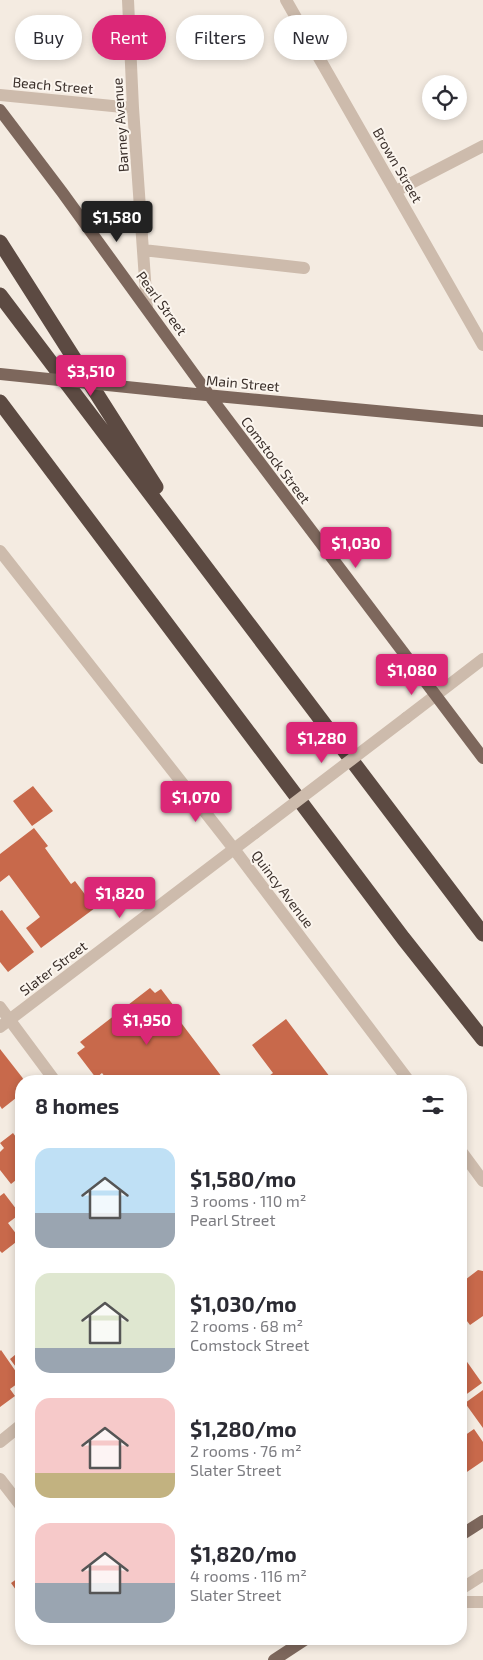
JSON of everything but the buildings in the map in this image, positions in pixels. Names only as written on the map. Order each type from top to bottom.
[{"type":"highway","points":[[0,242],[216,581]]},
{"type":"highway","points":[[0,295],[483,934]]},
{"type":"highway","points":[[0,402],[403,938],[483,1039]]},
{"type":"main road","name":"Pearl Street","points":[[0,110],[209,395]]},
{"type":"main road","name":"Main Street","points":[[0,374],[483,421]]},
{"type":"main road","name":"Comstock Street","points":[[209,395],[483,758]]},
{"type":"main road","points":[[467,1532],[482,1525]]},
{"type":"main road","points":[[274,1660],[297,1645]]},
{"type":"street","name":"Barney Avenue","points":[[128,0],[133,108],[147,308]]},
{"type":"street","name":"Brown Street","points":[[286,0],[483,345]]},
{"type":"street","name":"Beach Street","points":[[0,95],[133,108]]},
{"type":"street","points":[[396,191],[483,146]]},
{"type":"street","points":[[143,250],[304,268]]},
{"type":"street","name":"Quincy Avenue","points":[[0,551],[234,849],[404,1075]]},
{"type":"street","name":"Slater Street","points":[[5,1023],[483,659]]},
{"type":"street","points":[[0,1008],[5,1023],[50,1075]]},
{"type":"street","points":[[467,1159],[483,1180]]},
{"type":"street","points":[[0,1442],[15,1430]]},
{"type":"street","points":[[0,1479],[15,1498]]},
{"type":"street","points":[[467,1585],[483,1575]]},
{"type":"street","points":[[467,1602],[483,1602]]}]
